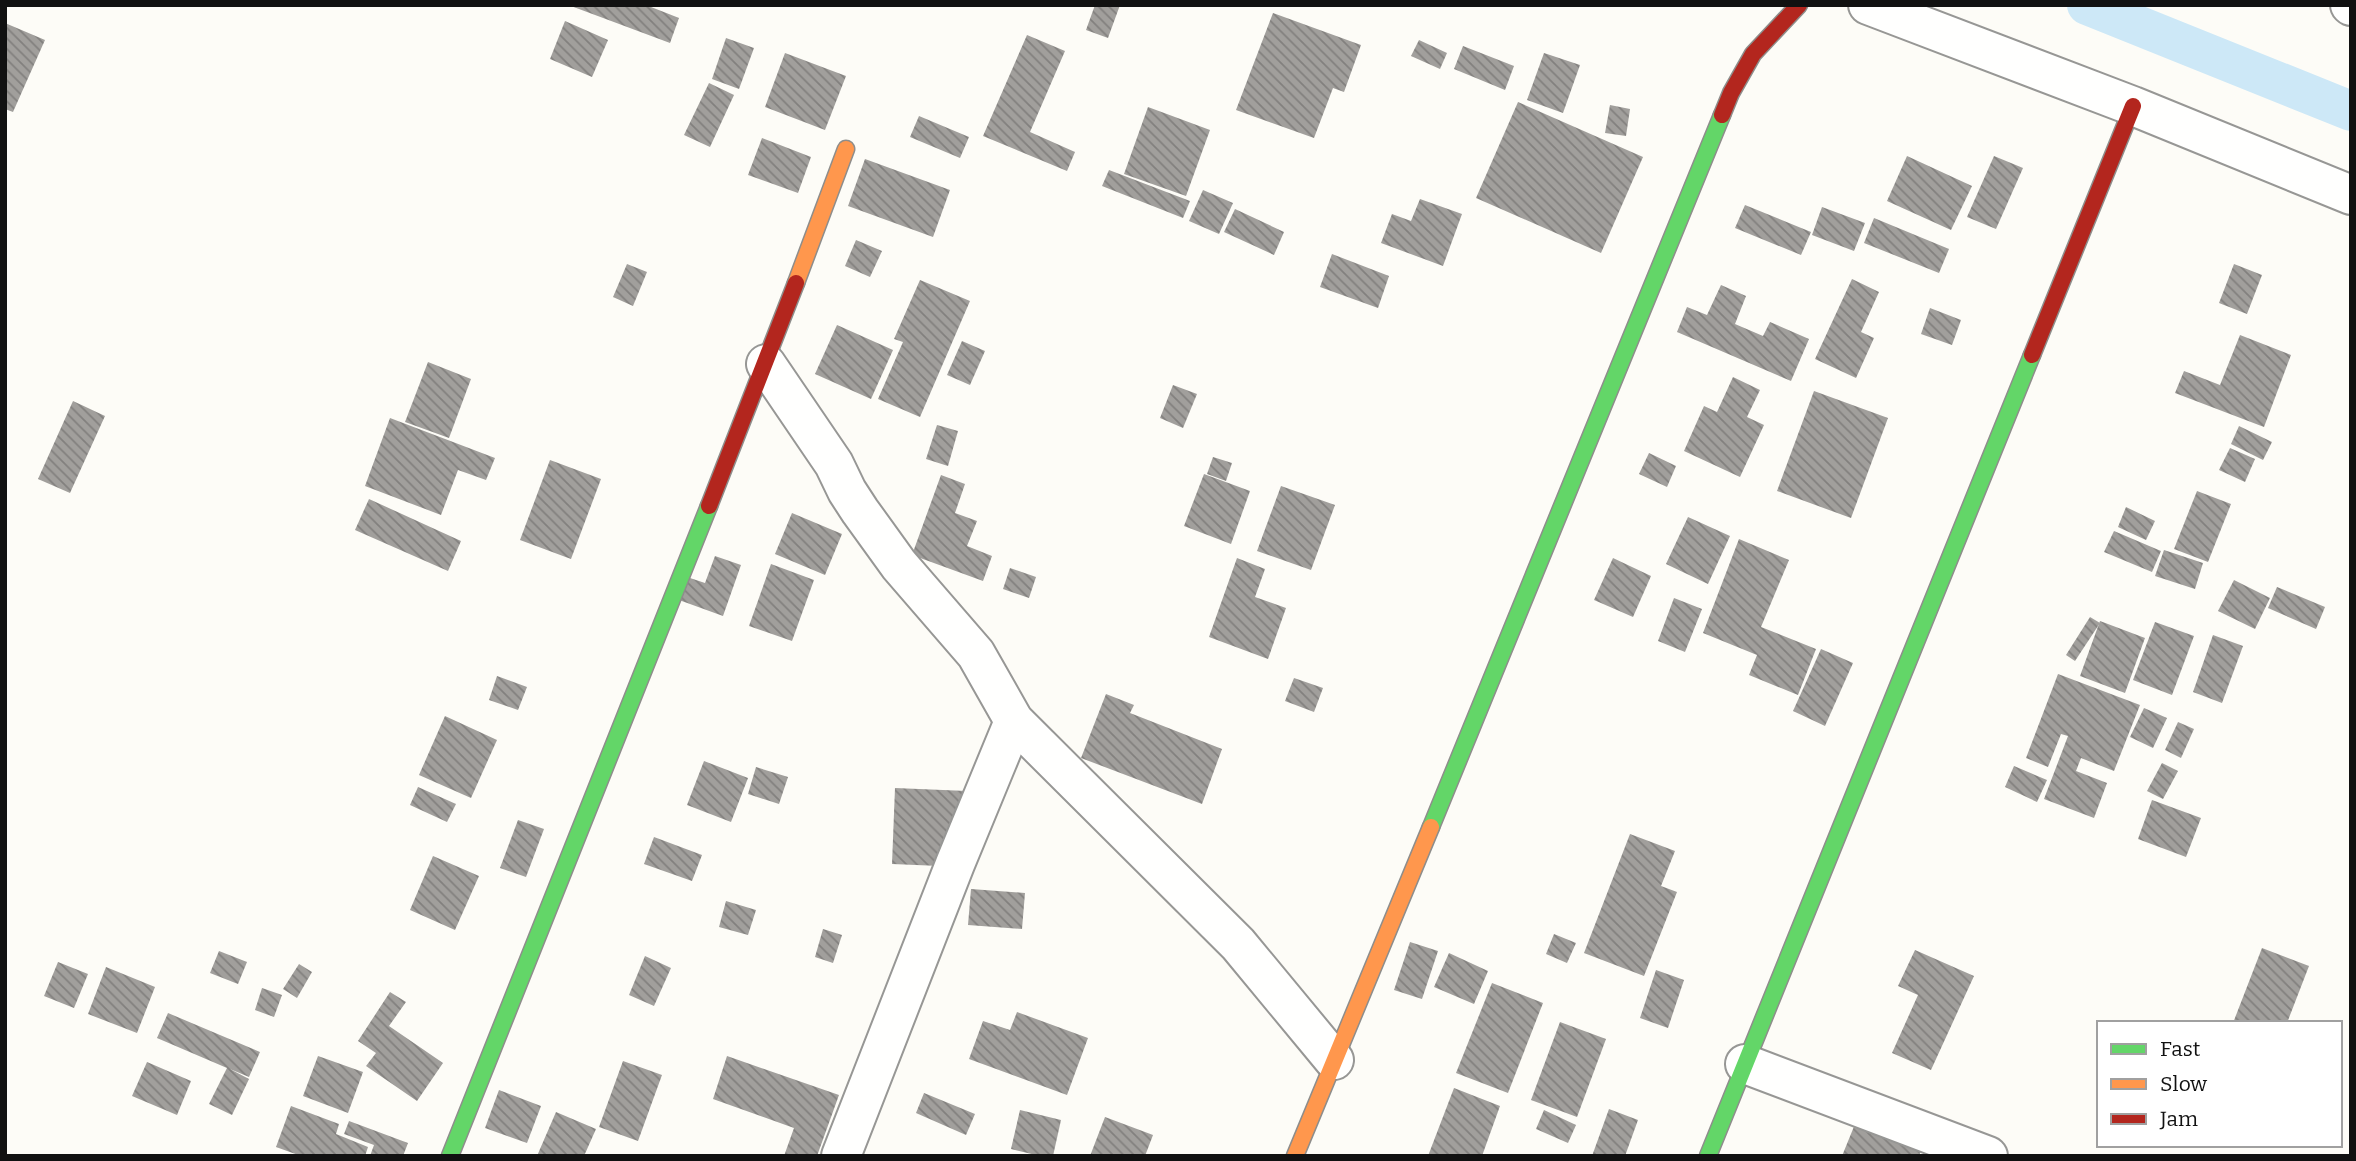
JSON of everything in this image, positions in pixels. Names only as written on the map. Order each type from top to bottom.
[{"type":"street","points":[[1295,1156],[1731,93],[1753,54],[1799,5]]},
{"type":"street","points":[[1868,5],[2133,106],[2351,195]]},
{"type":"street","points":[[1708,1156],[2133,106]]},
{"type":"street","points":[[450,1156],[766,364],[846,149]]},
{"type":"street","points":[[766,364],[834,464],[846,491],[899,565],[976,654],[1014,720],[1238,944],[1334,1060]]},
{"type":"street","points":[[841,1156],[1014,720]]},
{"type":"street","points":[[1745,1063],[1988,1156]]},
{"type":"building","points":[[646,5],[679,18],[670,43],[571,6]]},
{"type":"building","points":[[1095,5],[1120,5],[1108,38],[1086,30]]},
{"type":"building","points":[[1273,13],[1361,45],[1344,92],[1333,88],[1314,138],[1236,110]]},
{"type":"building","points":[[565,21],[608,40],[592,77],[550,59]]},
{"type":"building","points":[[5,23],[45,40],[13,112],[5,109]]},
{"type":"building","points":[[1027,35],[1065,51],[1030,132],[1075,152],[1067,171],[983,136]]},
{"type":"building","points":[[726,38],[754,48],[739,89],[712,79]]},
{"type":"building","points":[[1419,40],[1447,53],[1440,69],[1411,56]]},
{"type":"building","points":[[1463,46],[1514,66],[1505,90],[1454,69]]},
{"type":"building","points":[[785,53],[846,76],[825,130],[765,107]]},
{"type":"building","points":[[1544,53],[1580,65],[1563,113],[1527,100]]},
{"type":"building","points":[[709,83],[734,95],[710,147],[684,135]]},
{"type":"building","points":[[1518,102],[1643,157],[1601,253],[1476,198]]},
{"type":"building","points":[[1610,105],[1630,109],[1626,136],[1605,133]]},
{"type":"building","points":[[1148,107],[1210,130],[1186,196],[1124,174]]},
{"type":"building","points":[[919,116],[969,137],[960,158],[910,137]]},
{"type":"building","points":[[762,138],[811,157],[798,193],[748,175]]},
{"type":"building","points":[[1907,156],[1972,186],[1951,230],[1887,201]]},
{"type":"building","points":[[1994,156],[2023,168],[1996,229],[1967,217]]},
{"type":"building","points":[[865,159],[950,190],[933,237],[848,206]]},
{"type":"building","points":[[1109,170],[1190,201],[1183,218],[1102,186]]},
{"type":"building","points":[[1203,190],[1233,203],[1219,234],[1189,221]]},
{"type":"building","points":[[1420,199],[1462,214],[1443,266],[1381,243],[1392,214],[1411,221]]},
{"type":"building","points":[[1745,205],[1811,232],[1801,255],[1735,228]]},
{"type":"building","points":[[1822,207],[1865,223],[1854,251],[1812,235]]},
{"type":"building","points":[[1235,209],[1284,232],[1274,255],[1224,232]]},
{"type":"building","points":[[1874,218],[1949,249],[1939,273],[1864,243]]},
{"type":"building","points":[[856,240],[882,251],[870,277],[845,266]]},
{"type":"building","points":[[1332,254],[1389,276],[1378,308],[1320,287]]},
{"type":"building","points":[[627,264],[647,272],[633,306],[613,297]]},
{"type":"building","points":[[2234,264],[2262,275],[2247,314],[2219,303]]},
{"type":"building","points":[[1852,279],[1879,292],[1861,332],[1874,338],[1856,378],[1815,359]]},
{"type":"building","points":[[920,280],[970,301],[920,417],[878,399],[903,342],[894,339]]},
{"type":"building","points":[[1721,285],[1746,296],[1735,324],[1763,336],[1770,322],[1809,339],[1791,381],[1677,332],[1687,307],[1707,315]]},
{"type":"building","points":[[1930,308],[1961,320],[1952,345],[1921,334]]},
{"type":"building","points":[[837,325],[893,350],[871,399],[815,374]]},
{"type":"building","points":[[2240,335],[2291,355],[2264,427],[2175,393],[2184,371],[2220,385]]},
{"type":"building","points":[[962,341],[985,351],[970,385],[947,375]]},
{"type":"building","points":[[428,362],[471,379],[449,438],[405,422]]},
{"type":"building","points":[[1733,377],[1760,390],[1747,417],[1764,425],[1740,477],[1684,451],[1704,406],[1717,412]]},
{"type":"building","points":[[1173,385],[1197,394],[1183,428],[1160,418]]},
{"type":"building","points":[[1814,391],[1888,418],[1851,518],[1777,491]]},
{"type":"building","points":[[73,401],[105,416],[70,493],[38,479]]},
{"type":"building","points":[[390,418],[495,458],[486,480],[458,470],[441,515],[365,486]]},
{"type":"building","points":[[937,425],[958,431],[948,466],[926,459]]},
{"type":"building","points":[[2239,426],[2272,442],[2263,460],[2231,444]]},
{"type":"building","points":[[2230,448],[2255,459],[2245,482],[2219,470]]},
{"type":"building","points":[[1649,453],[1676,466],[1667,487],[1639,474]]},
{"type":"building","points":[[1213,457],[1232,463],[1226,481],[1207,474]]},
{"type":"building","points":[[550,460],[601,479],[571,559],[520,540]]},
{"type":"building","points":[[1204,474],[1250,491],[1231,544],[1184,526]]},
{"type":"building","points":[[941,475],[965,484],[955,513],[977,521],[967,546],[992,556],[983,581],[912,555]]},
{"type":"building","points":[[1281,486],[1335,505],[1311,570],[1257,551]]},
{"type":"building","points":[[2197,491],[2231,504],[2208,562],[2174,549]]},
{"type":"building","points":[[369,499],[461,541],[448,571],[355,530]]},
{"type":"building","points":[[2126,507],[2155,521],[2146,540],[2118,527]]},
{"type":"building","points":[[792,513],[842,534],[825,575],[775,554]]},
{"type":"building","points":[[1688,517],[1730,536],[1708,584],[1666,564]]},
{"type":"building","points":[[2114,531],[2161,551],[2152,572],[2104,552]]},
{"type":"building","points":[[1739,539],[1789,560],[1761,627],[1816,649],[1798,695],[1749,675],[1757,655],[1703,633]]},
{"type":"building","points":[[2164,550],[2203,563],[2195,589],[2155,576]]},
{"type":"building","points":[[715,556],[741,565],[723,616],[679,600],[687,577],[705,583]]},
{"type":"building","points":[[1237,558],[1265,569],[1255,597],[1286,608],[1268,659],[1209,637]]},
{"type":"building","points":[[1613,558],[1651,576],[1633,617],[1594,600]]},
{"type":"building","points":[[771,564],[814,580],[792,641],[749,626]]},
{"type":"building","points":[[1010,568],[1036,577],[1029,598],[1003,589]]},
{"type":"building","points":[[2234,580],[2270,598],[2255,629],[2218,611]]},
{"type":"building","points":[[2277,587],[2325,607],[2316,629],[2268,608]]},
{"type":"building","points":[[1674,598],[1702,609],[1685,652],[1658,641]]},
{"type":"building","points":[[2090,617],[2100,623],[2075,661],[2066,655]]},
{"type":"building","points":[[2100,621],[2145,638],[2125,693],[2080,676]]},
{"type":"building","points":[[2155,622],[2194,636],[2172,695],[2133,680]]},
{"type":"building","points":[[2213,635],[2243,646],[2222,703],[2193,692]]},
{"type":"building","points":[[1821,649],[1853,663],[1825,726],[1793,711]]},
{"type":"building","points":[[2058,674],[2140,705],[2114,771],[2081,758],[2076,771],[2107,783],[2094,818],[2044,799],[2068,736],[2061,734],[2048,767],[2026,758]]},
{"type":"building","points":[[497,676],[527,687],[518,710],[489,700]]},
{"type":"building","points":[[1294,678],[1323,688],[1314,712],[1285,701]]},
{"type":"building","points":[[1106,694],[1134,705],[1130,713],[1222,749],[1202,804],[1081,758]]},
{"type":"building","points":[[2144,708],[2167,718],[2153,748],[2130,737]]},
{"type":"building","points":[[445,716],[497,740],[471,798],[419,775]]},
{"type":"building","points":[[2178,722],[2194,729],[2181,758],[2165,750]]},
{"type":"building","points":[[704,761],[748,778],[731,822],[687,805]]},
{"type":"building","points":[[2162,763],[2178,771],[2163,799],[2147,791]]},
{"type":"building","points":[[2014,766],[2047,780],[2037,802],[2005,787]]},
{"type":"building","points":[[756,767],[788,777],[779,804],[748,794]]},
{"type":"building","points":[[418,787],[456,804],[447,822],[410,805]]},
{"type":"building","points":[[895,788],[967,791],[964,867],[892,864]]},
{"type":"building","points":[[2152,800],[2201,818],[2186,857],[2138,839]]},
{"type":"building","points":[[518,820],[544,829],[526,877],[500,868]]},
{"type":"building","points":[[1630,834],[1675,851],[1661,886],[1677,892],[1644,976],[1584,953]]},
{"type":"building","points":[[654,837],[702,855],[692,881],[644,864]]},
{"type":"building","points":[[433,856],[479,876],[455,930],[410,910]]},
{"type":"building","points":[[971,889],[1025,893],[1022,929],[968,925]]},
{"type":"building","points":[[726,901],[756,910],[748,935],[719,927]]},
{"type":"building","points":[[823,929],[842,935],[833,963],[815,957]]},
{"type":"building","points":[[1554,934],[1576,943],[1567,963],[1546,954]]},
{"type":"building","points":[[1410,942],[1438,951],[1422,999],[1394,990]]},
{"type":"building","points":[[2262,948],[2309,966],[2288,1021],[2234,1021]]},
{"type":"building","points":[[1915,950],[1974,976],[1931,1070],[1892,1053],[1918,995],[1898,986]]},
{"type":"building","points":[[219,951],[247,962],[238,984],[210,973]]},
{"type":"building","points":[[1449,953],[1488,971],[1474,1004],[1434,987]]},
{"type":"building","points":[[645,956],[671,968],[654,1006],[629,995]]},
{"type":"building","points":[[58,962],[88,974],[74,1008],[44,996]]},
{"type":"building","points":[[299,964],[312,972],[297,998],[283,989]]},
{"type":"building","points":[[106,967],[155,987],[137,1033],[88,1014]]},
{"type":"building","points":[[1656,970],[1684,980],[1668,1028],[1640,1018]]},
{"type":"building","points":[[1492,983],[1543,1003],[1508,1093],[1456,1073]]},
{"type":"building","points":[[262,988],[282,995],[274,1017],[255,1010]]},
{"type":"building","points":[[390,992],[406,1002],[389,1026],[443,1063],[417,1101],[366,1066],[376,1053],[358,1041]]},
{"type":"building","points":[[1017,1012],[1088,1038],[1067,1095],[969,1059],[983,1021],[1010,1030]]},
{"type":"building","points":[[168,1013],[260,1052],[249,1077],[230,1069],[249,1079],[232,1115],[209,1104],[227,1068],[157,1038]]},
{"type":"building","points":[[1560,1022],[1606,1039],[1577,1117],[1531,1100]]},
{"type":"building","points":[[318,1056],[363,1072],[348,1113],[303,1096]]},
{"type":"building","points":[[727,1056],[839,1095],[817,1156],[784,1156],[794,1128],[713,1099]]},
{"type":"building","points":[[623,1061],[662,1075],[638,1141],[599,1127]]},
{"type":"building","points":[[147,1062],[191,1081],[177,1115],[132,1096]]},
{"type":"building","points":[[1454,1088],[1500,1106],[1482,1156],[1428,1156]]},
{"type":"building","points":[[499,1090],[541,1106],[527,1143],[485,1128]]},
{"type":"building","points":[[924,1093],[975,1114],[966,1135],[916,1113]]},
{"type":"building","points":[[291,1106],[339,1124],[336,1134],[368,1147],[365,1156],[301,1156],[276,1147]]},
{"type":"building","points":[[1609,1109],[1638,1120],[1625,1156],[1592,1156]]},
{"type":"building","points":[[1020,1110],[1061,1120],[1053,1156],[1040,1156],[1011,1149]]},
{"type":"building","points":[[1544,1110],[1576,1125],[1568,1143],[1536,1129]]},
{"type":"building","points":[[556,1112],[596,1129],[584,1156],[537,1156]]},
{"type":"building","points":[[1105,1117],[1153,1135],[1145,1156],[1090,1156]]},
{"type":"building","points":[[349,1121],[408,1143],[403,1156],[370,1156],[374,1145],[344,1134]]},
{"type":"building","points":[[1855,1124],[1921,1150],[1919,1156],[1842,1156]]},
{"type":"waterway","points":[[2087,5],[2351,111]]},
{"type":"traffic: fast","points":[[1431,827],[1722,115]]},
{"type":"traffic: fast","points":[[1708,1156],[2032,355]]},
{"type":"traffic: fast","points":[[450,1156],[709,506]]},
{"type":"traffic: slow","points":[[796,283],[846,149]]},
{"type":"traffic: slow","points":[[1295,1156],[1431,827]]},
{"type":"traffic: jam","points":[[1722,115],[1753,54],[1799,5]]},
{"type":"traffic: jam","points":[[2032,355],[2133,106]]},
{"type":"traffic: jam","points":[[709,506],[796,283]]}]
